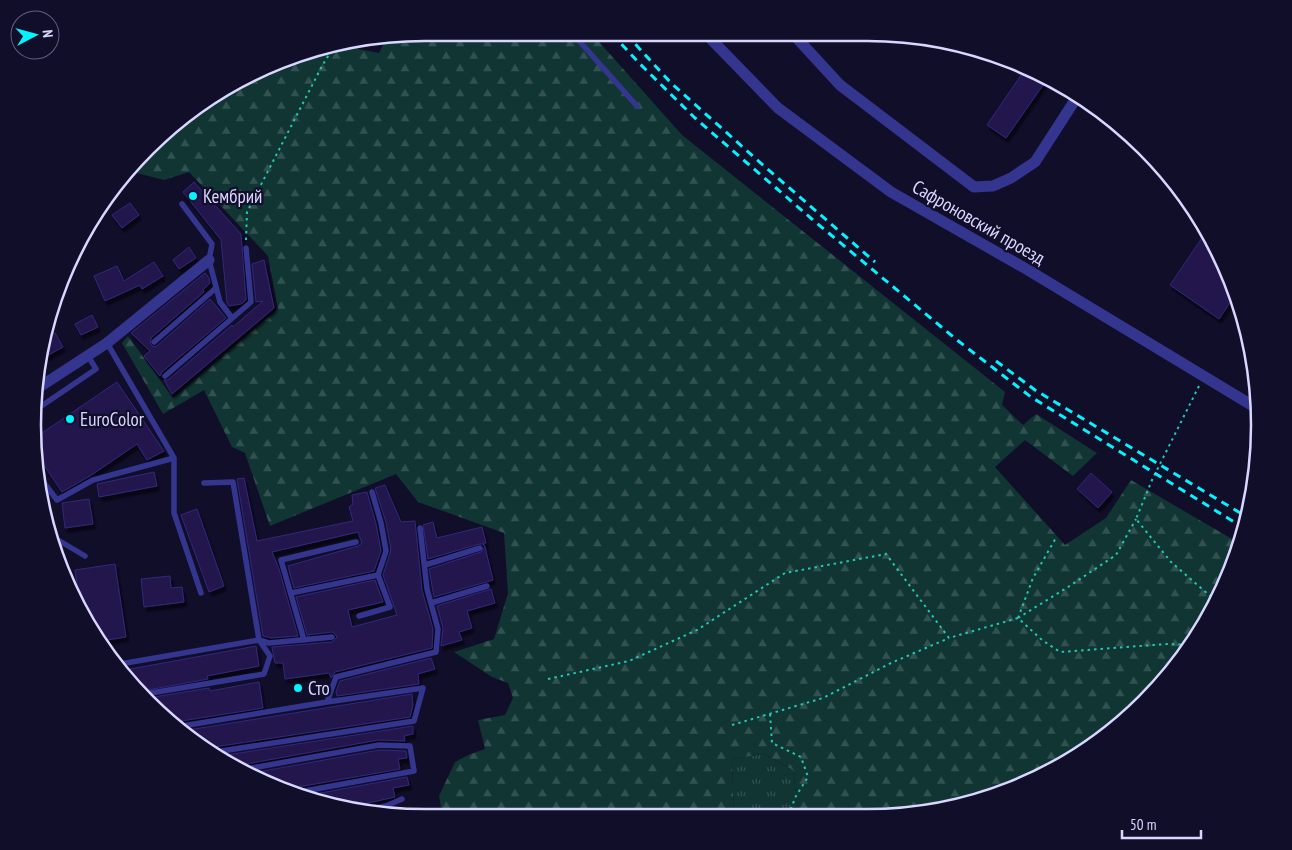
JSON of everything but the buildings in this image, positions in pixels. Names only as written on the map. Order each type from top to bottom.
[{"type":"street","name":"Сафроновский проезд","points":[[713,41],[778,108],[891,192],[1028,270],[1250,404]]},
{"type":"street","name":"Сафроновский проезд","points":[[800,41],[840,85],[974,187],[992,186],[1011,178],[1035,162],[1074,102]]},
{"type":"street","points":[[44,385],[107,343],[209,260]]},
{"type":"lane","points":[[579,41],[637,106]]},
{"type":"lane","points":[[182,204],[212,244],[209,260],[216,288],[220,302],[232,318]]},
{"type":"lane","points":[[165,376],[251,302],[246,248]]},
{"type":"lane","points":[[154,342],[216,288]]},
{"type":"lane","points":[[107,343],[174,458],[174,513],[201,593]]},
{"type":"lane","points":[[42,406],[96,369],[88,356]]},
{"type":"lane","points":[[43,391],[52,399]]},
{"type":"lane","points":[[47,487],[57,500],[93,480],[174,458]]},
{"type":"lane","points":[[151,693],[264,674],[270,656],[259,640],[233,482],[204,483]]},
{"type":"lane","points":[[359,616],[390,608],[378,575],[386,551],[381,522],[372,492]]},
{"type":"lane","points":[[327,702],[336,677],[436,652],[438,629],[427,589],[420,528]]},
{"type":"lane","points":[[60,541],[85,556]]},
{"type":"lane","points":[[304,640],[281,560],[356,542]]},
{"type":"lane","points":[[425,565],[480,548]]},
{"type":"lane","points":[[291,593],[378,575]]},
{"type":"lane","points":[[431,603],[487,586]]},
{"type":"lane","points":[[124,663],[259,640],[269,643],[332,637]]},
{"type":"lane","points":[[186,725],[423,688],[414,721],[223,751]]},
{"type":"lane","points":[[253,768],[379,745],[410,746],[414,771],[309,790]]},
{"type":"lane","points":[[385,806],[402,799]]},
{"type":"path","points":[[246,248],[247,212],[330,53]]},
{"type":"path","points":[[732,725],[824,698],[891,663],[949,638],[1018,618],[1068,588],[1116,555],[1136,520],[1152,480],[1204,376]]},
{"type":"path","points":[[1136,520],[1171,562],[1210,596]]},
{"type":"path","points":[[1018,618],[1033,578],[1057,536]]},
{"type":"path","points":[[548,679],[629,661],[697,630],[786,573],[886,554],[949,638]]},
{"type":"path","points":[[1018,618],[1042,640],[1060,652],[1181,645]]},
{"type":"path","points":[[770,714],[772,743],[801,757],[808,777],[796,796],[791,809]]},
{"type":"green space","points":[[598,41],[682,135],[1005,392],[1002,405],[1023,425],[1036,414],[1097,453],[1073,476],[1025,440],[995,467],[1065,545],[1106,518],[1131,480],[1233,540],[1222,572],[1211,595],[1186,638],[1171,659],[1156,678],[1120,714],[1080,744],[1014,780],[966,796],[942,801],[892,808],[798,809],[793,770],[764,754],[732,759],[734,809],[441,809],[439,796],[455,762],[485,749],[478,720],[505,715],[513,698],[508,683],[492,677],[454,652],[494,639],[508,593],[504,533],[418,502],[396,474],[270,526],[245,453],[232,447],[204,390],[163,414],[122,343],[128,336],[173,398],[278,309],[268,256],[189,172],[164,180],[136,172],[172,136],[191,121],[212,106],[255,81],[278,70],[326,54],[357,48],[379,53],[384,44],[400,42]]},
{"type":"green space","points":[[764,754],[793,770],[798,809],[734,809],[732,759]]},
{"type":"railway","points":[[619,41],[695,118],[813,220],[957,340],[1031,397],[1238,524]]},
{"type":"railway","points":[[632,41],[671,83],[875,262]]},
{"type":"railway","points":[[996,361],[1035,390],[1240,513]]},
{"type":"place","name":"Кембрий","points":[[193,196]]},
{"type":"place","name":"EuroColor","points":[[70,419]]},
{"type":"place","name":"Сто","points":[[298,688]]}]
